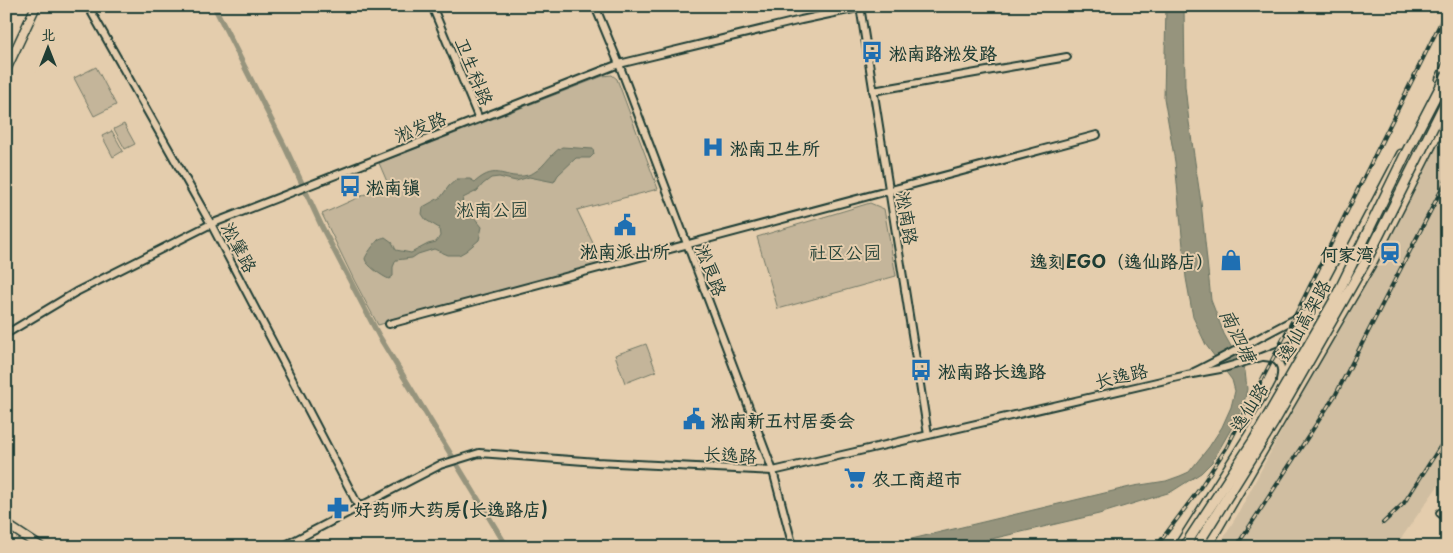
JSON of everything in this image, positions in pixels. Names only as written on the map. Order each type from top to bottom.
[{"type":"highway","name":"逸仙高架路","points":[[1184,547],[1254,440],[1334,301],[1447,74]]},
{"type":"highway","name":"逸仙高架路","points":[[1196,547],[1274,422],[1367,259],[1447,99]]},
{"type":"main road","points":[[6,70],[36,6]]},
{"type":"main road","name":"逸仙路","points":[[1178,547],[1278,388],[1447,65]]},
{"type":"main road","name":"逸仙路","points":[[1207,547],[1371,265],[1447,115]]},
{"type":"main road","points":[[6,524],[41,547]]},
{"type":"street","name":"淞肇路","points":[[88,6],[211,224],[359,506]]},
{"type":"street","name":"卫生科路","points":[[432,6],[479,119]]},
{"type":"street","name":"淞良路","points":[[595,6],[773,472],[793,547]]},
{"type":"street","name":"淞发路","points":[[6,334],[76,292],[211,224],[618,64],[863,6]]},
{"type":"street","name":"淞南路","points":[[863,6],[873,91],[928,435]]},
{"type":"street","points":[[873,91],[1067,57]]},
{"type":"street","points":[[389,324],[1097,135]]},
{"type":"street","name":"长逸路","points":[[1187,375],[1281,325],[1356,290]]},
{"type":"street","name":"长逸路","points":[[282,547],[440,465],[479,453],[773,472],[1187,375],[1220,369],[1262,357],[1304,340],[1331,333]]},
{"type":"street","points":[[1262,357],[1272,358],[1282,370],[1278,388]]},
{"type":"street","points":[[1440,513],[1447,518]]},
{"type":"shaded area","points":[[1166,6],[1184,6],[1185,86],[1201,202],[1211,300],[1224,334],[1245,371],[1247,389],[1243,408],[1212,462],[1201,473],[1171,492],[1099,514],[957,547],[878,547],[1134,486],[1166,481],[1189,472],[1222,427],[1231,407],[1235,391],[1232,380],[1206,345],[1193,317],[1186,278],[1175,162],[1164,98]]},
{"type":"shaded area","name":"何家湾","points":[[1447,116],[1447,473],[1395,547],[1218,547],[1238,514]]},
{"type":"shaded area","points":[[562,147],[593,149],[594,154],[590,158],[576,158],[558,175],[554,182],[529,177],[516,181],[499,177],[491,178],[477,191],[463,198],[462,204],[467,215],[473,216],[482,227],[479,240],[466,251],[459,255],[448,255],[434,249],[412,258],[396,260],[393,267],[393,276],[389,279],[366,262],[365,257],[379,239],[385,237],[392,242],[396,250],[411,253],[436,242],[440,236],[439,228],[426,220],[422,214],[423,207],[441,197],[457,179],[470,179],[475,182],[490,173],[513,176],[528,175],[538,170]]},
{"type":"green space","points":[[96,67],[116,105],[94,116],[74,78]]},
{"type":"green space","name":"淞南公园","points":[[612,75],[617,79],[658,189],[577,210],[603,264],[378,325],[322,214],[388,184],[379,163],[603,76]]},
{"type":"green space","points":[[124,124],[135,144],[125,149],[114,129]]},
{"type":"green space","points":[[112,131],[123,151],[113,157],[102,136]]},
{"type":"green space","name":"社区公园","points":[[870,203],[884,209],[896,276],[778,309],[757,237]]},
{"type":"green space","points":[[646,344],[656,371],[625,383],[615,355]]},
{"type":"waterway","points":[[214,6],[286,149],[322,227],[379,336],[507,547]]},
{"type":"railway","points":[[1156,547],[1198,491],[1227,447],[1298,310],[1447,10]]},
{"type":"railway","points":[[1236,547],[1336,394],[1447,179]]},
{"type":"railway","points":[[1383,523],[1404,503],[1447,436]]},
{"type":"place","name":"淞南路淞发路","points":[[872,52]]},
{"type":"place","name":"淞南卫生所","points":[[713,147]]},
{"type":"place","name":"淞南镇","points":[[350,186]]},
{"type":"place","name":"淞南派出所","points":[[625,225]]},
{"type":"place","name":"何家湾","points":[[1390,253]]},
{"type":"place","name":"逸刻EGO（逸仙路店）","points":[[1231,260]]},
{"type":"place","name":"淞南路长逸路","points":[[921,370]]},
{"type":"place","name":"淞南新五村居委会","points":[[694,419]]},
{"type":"place","name":"农工商超市","points":[[855,478]]},
{"type":"place","name":"好药师大药房(长逸路店)","points":[[338,508]]},
{"type":"water label","name":"南泗塘","points":[[1239,335]]}]
